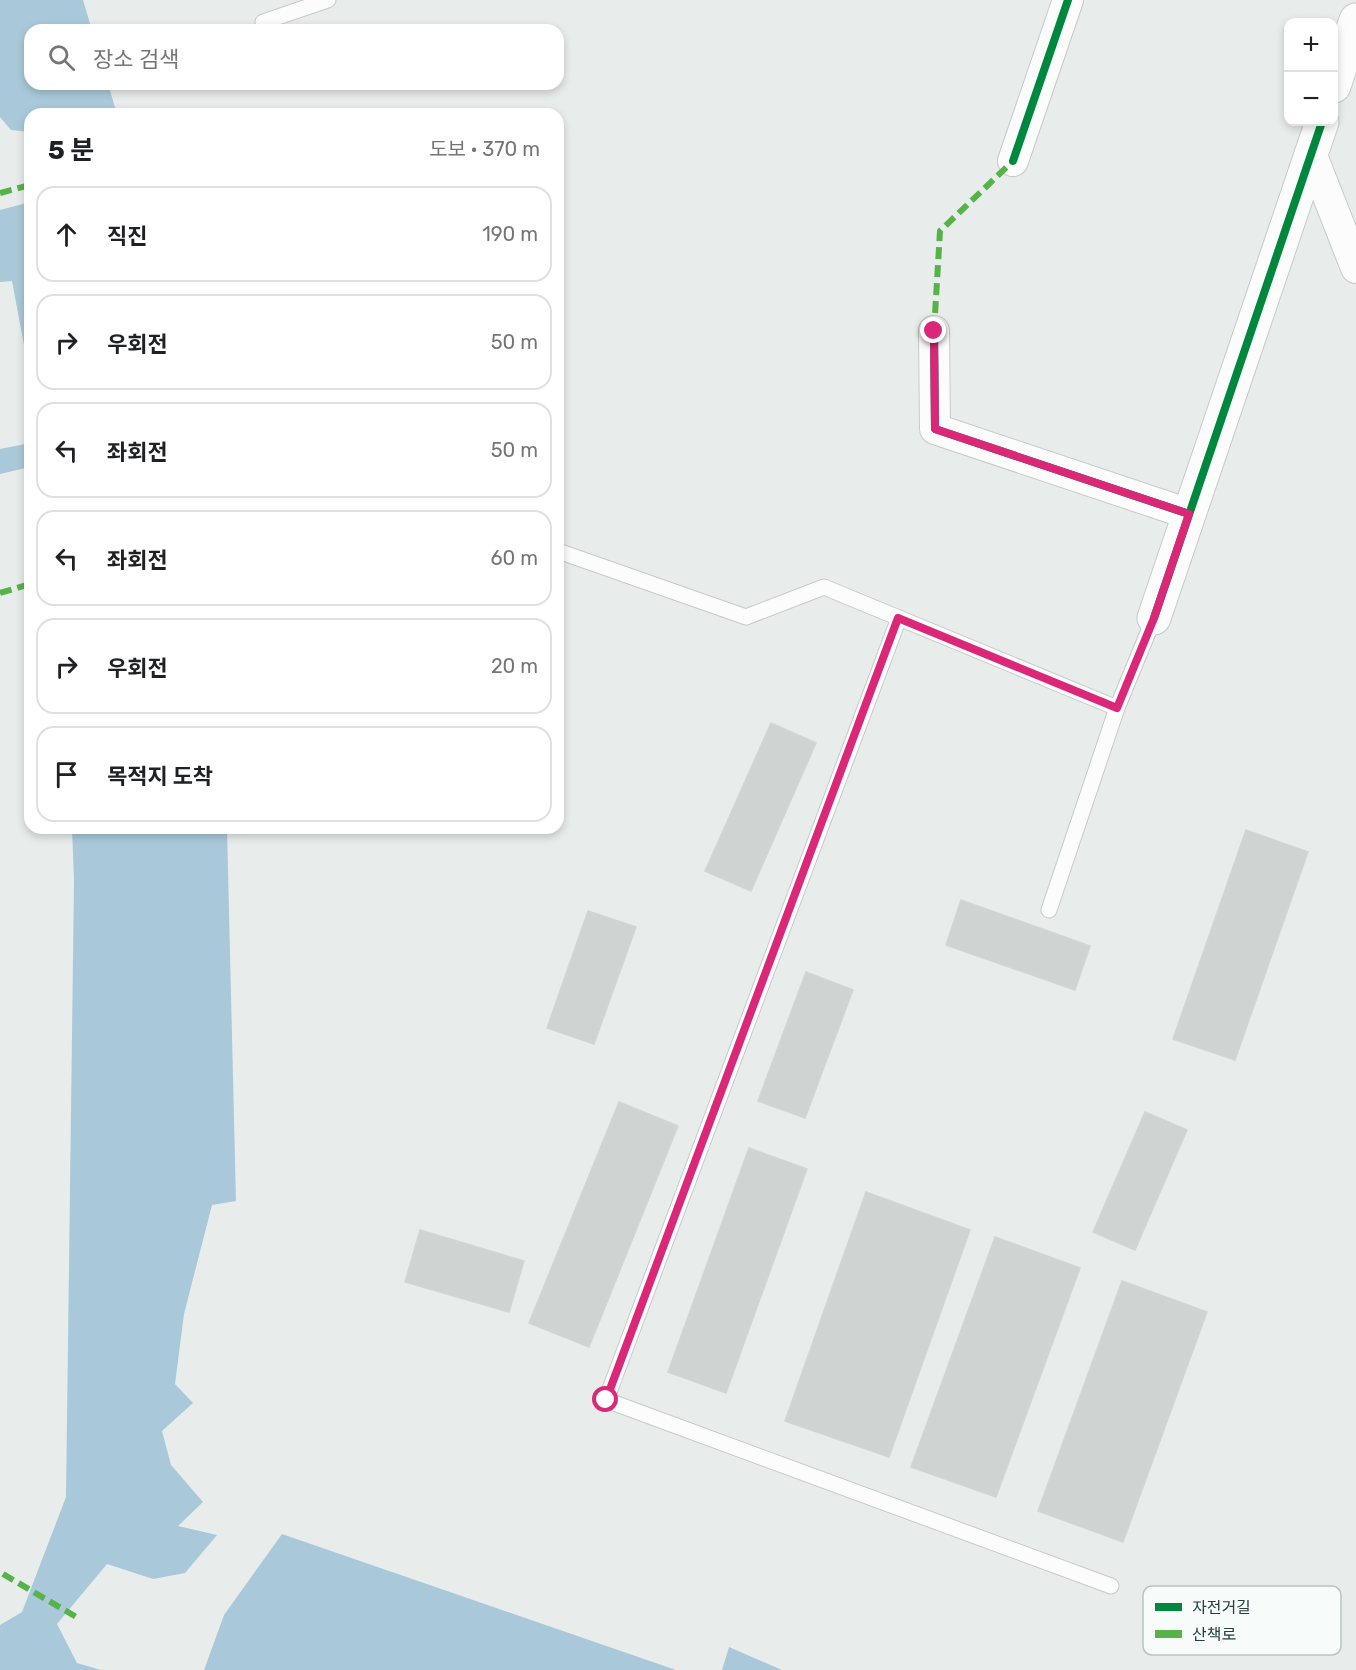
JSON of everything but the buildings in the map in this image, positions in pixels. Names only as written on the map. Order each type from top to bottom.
[{"type":"street","points":[[1013,161],[1068,0]]},
{"type":"street","points":[[1338,74],[1356,20]]},
{"type":"street","points":[[1154,618],[1321,126]]},
{"type":"street","points":[[1311,153],[1356,268]]},
{"type":"street","points":[[934,331],[935,429],[1189,514]]},
{"type":"lane","points":[[263,22],[328,0]]},
{"type":"lane","points":[[564,552],[746,617],[824,587],[1117,708]]},
{"type":"lane","points":[[898,618],[606,1400],[1111,1586]]},
{"type":"lane","points":[[1049,910],[1117,708],[1154,618]]},
{"type":"water","points":[[0,0],[83,0],[90,24],[24,24],[24,90],[110,90],[115,108],[24,108],[24,131],[11,130],[0,117]]},
{"type":"water","points":[[24,204],[24,345],[12,281],[0,282],[0,210]]},
{"type":"water","points":[[24,444],[24,468],[0,474],[0,449]]},
{"type":"water","points":[[72,834],[227,834],[236,1201],[212,1205],[184,1314],[175,1384],[193,1403],[162,1431],[171,1465],[203,1502],[178,1526],[217,1535],[185,1573],[153,1579],[107,1564],[57,1624],[77,1663],[101,1670],[0,1670],[0,1625],[22,1612],[66,1497],[74,880]]},
{"type":"water","points":[[282,1534],[676,1670],[204,1670],[224,1615]]},
{"type":"water","points":[[729,1647],[782,1670],[722,1670]]},
{"type":"marked path","points":[[934,331],[940,231],[1013,161]]},
{"type":"marked path","points":[[0,193],[24,187]]},
{"type":"marked path","points":[[0,593],[24,586]]},
{"type":"marked path","points":[[3,1574],[78,1618]]},
{"type":"cycle path","points":[[1013,161],[1068,0]]},
{"type":"cycle path","points":[[1154,618],[1321,126]]},
{"type":"cycle path","points":[[934,331],[935,429],[1189,514]]},
{"type":"route","points":[[606,1400],[898,618],[1117,708],[1154,618],[1189,514],[935,429],[934,331]]}]
